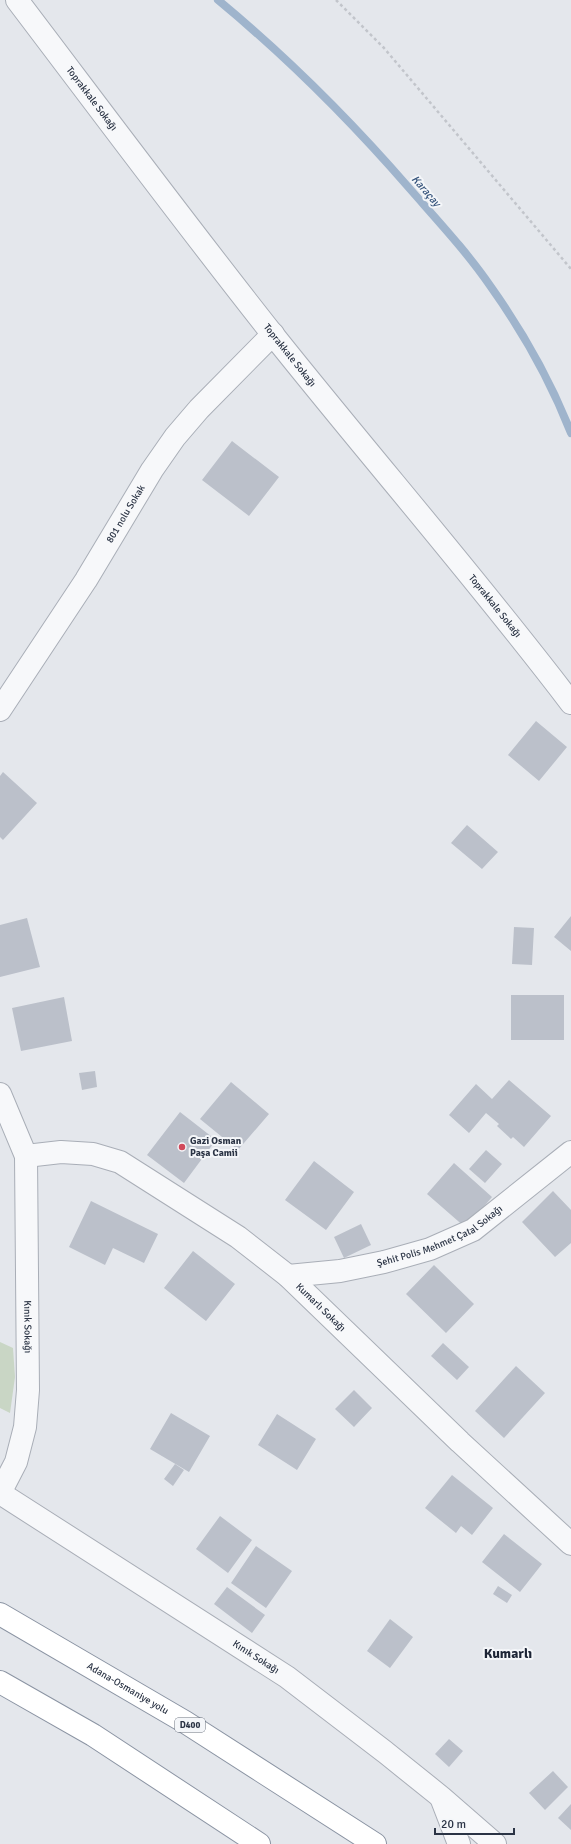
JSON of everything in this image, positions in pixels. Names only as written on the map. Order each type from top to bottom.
[{"type":"highway","name":"Adana-Osmaniye yolu","points":[[0,1614],[185,1722],[375,1844]]},
{"type":"highway","points":[[0,1682],[93,1734],[259,1844]]},
{"type":"street","name":"Toprakkale Sokağı","points":[[17,0],[273,334],[373,459],[507,620],[571,703]]},
{"type":"street","name":"801 nolu Sokak","points":[[0,710],[86,580],[152,470],[175,437],[199,409],[273,334]]},
{"type":"street","points":[[0,1094],[26,1156]]},
{"type":"street","name":"Kumarlı Sokağı","points":[[26,1156],[61,1152],[92,1154],[120,1162],[238,1237],[288,1276],[460,1442],[571,1544]]},
{"type":"street","name":"Şehit Polis Mehmet Çatal Sokağı","points":[[288,1276],[340,1272],[384,1262],[430,1249],[473,1230],[571,1152]]},
{"type":"street","name":"Kınık Sokağı","points":[[26,1156],[28,1390],[25,1427],[16,1462],[0,1493],[287,1677],[333,1711],[441,1798],[495,1844]]},
{"type":"street","points":[[441,1798],[459,1844]]},
{"type":"path","points":[[336,0],[384,48],[571,268]]},
{"type":"green space","points":[[0,1342],[13,1348],[15,1377],[10,1413],[0,1408]]},
{"type":"building","points":[[232,441],[279,477],[249,516],[202,480]]},
{"type":"building","points":[[536,721],[567,747],[539,781],[508,755]]},
{"type":"building","points":[[3,772],[37,803],[3,840],[0,837],[0,776]]},
{"type":"building","points":[[467,825],[498,852],[482,869],[451,843]]},
{"type":"building","points":[[571,916],[571,951],[554,937]]},
{"type":"building","points":[[27,918],[40,967],[0,977],[0,925]]},
{"type":"building","points":[[514,927],[534,928],[532,965],[512,964]]},
{"type":"building","points":[[511,995],[564,995],[564,1040],[511,1040]]},
{"type":"building","points":[[64,997],[72,1041],[21,1051],[12,1008]]},
{"type":"building","points":[[95,1071],[97,1087],[82,1090],[79,1073]]},
{"type":"building","points":[[509,1080],[551,1116],[524,1147],[513,1137],[511,1139],[497,1126],[499,1124],[486,1113],[469,1133],[449,1115],[476,1084],[492,1099]]},
{"type":"building","points":[[231,1082],[269,1114],[238,1150],[200,1119]]},
{"type":"building","name":"Gazi Osman Paşa Camii","points":[[180,1112],[216,1140],[184,1183],[147,1155]]},
{"type":"building","points":[[486,1150],[502,1164],[485,1183],[469,1169]]},
{"type":"building","points":[[314,1161],[354,1192],[326,1230],[285,1200]]},
{"type":"building","points":[[454,1163],[492,1197],[466,1228],[427,1194]]},
{"type":"building","points":[[553,1191],[571,1210],[571,1243],[555,1257],[522,1222]]},
{"type":"building","points":[[91,1201],[158,1234],[144,1263],[113,1248],[105,1265],[69,1247]]},
{"type":"building","points":[[361,1224],[371,1245],[344,1258],[334,1237]]},
{"type":"building","points":[[193,1251],[235,1284],[206,1321],[164,1288]]},
{"type":"building","points":[[434,1265],[474,1304],[446,1333],[406,1294]]},
{"type":"building","points":[[443,1343],[469,1367],[457,1380],[431,1356]]},
{"type":"building","points":[[516,1366],[545,1393],[504,1438],[475,1411]]},
{"type":"building","points":[[354,1390],[372,1408],[354,1427],[335,1409]]},
{"type":"building","points":[[171,1413],[210,1436],[189,1472],[150,1449]]},
{"type":"building","points":[[277,1414],[316,1439],[297,1470],[258,1445]]},
{"type":"building","points":[[175,1464],[184,1470],[173,1486],[164,1479]]},
{"type":"building","points":[[452,1475],[493,1508],[472,1535],[461,1526],[456,1533],[425,1508]]},
{"type":"building","points":[[220,1516],[252,1540],[228,1573],[196,1549]]},
{"type":"building","points":[[504,1534],[542,1564],[520,1592],[482,1562]]},
{"type":"building","points":[[256,1546],[292,1571],[266,1608],[231,1583]]},
{"type":"building","points":[[498,1586],[512,1595],[507,1603],[493,1594]]},
{"type":"building","points":[[227,1587],[265,1615],[252,1633],[214,1604]]},
{"type":"building","points":[[390,1619],[413,1637],[390,1668],[367,1651]]},
{"type":"building","points":[[449,1739],[463,1751],[449,1767],[435,1754]]},
{"type":"building","points":[[553,1771],[568,1787],[545,1810],[529,1793]]},
{"type":"building","points":[[571,1804],[571,1830],[558,1818]]},
{"type":"waterway","name":"Karaçay","points":[[218,0],[269,44],[342,114],[462,249],[491,287],[536,358],[555,395],[571,433]]},
{"type":"place","name":"Gazi Osman Paşa Camii","points":[[182,1147]]},
{"type":"district","name":"Kumarlı","points":[[508,1653]]}]
